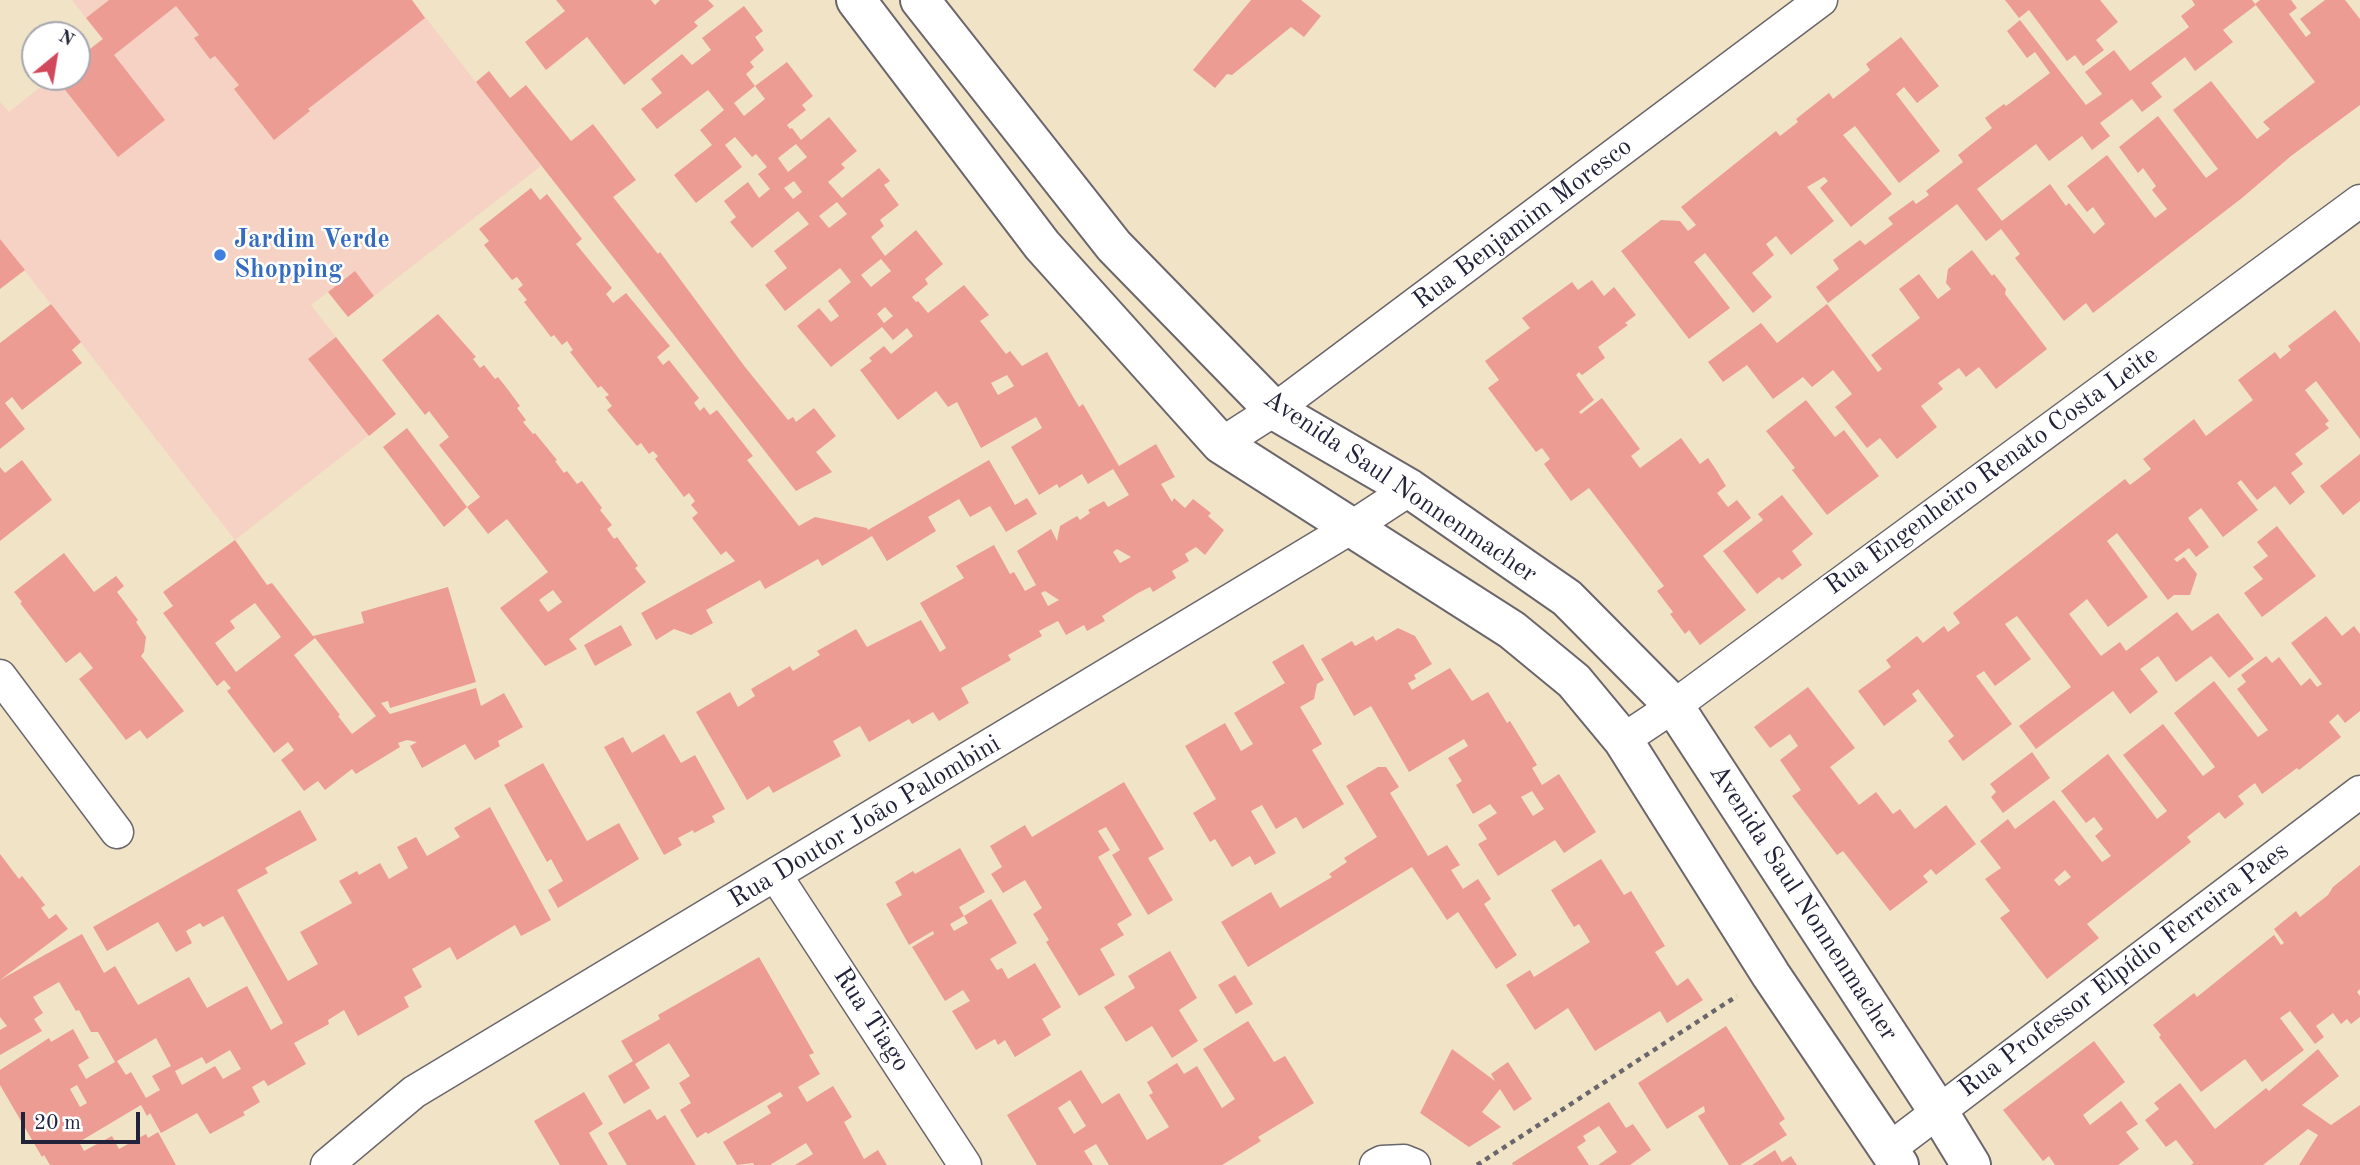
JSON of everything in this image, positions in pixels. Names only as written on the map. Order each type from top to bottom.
[{"type":"street","points":[[856,0],[1042,245],[1221,444],[1512,629],[1574,681],[1623,740],[1771,975],[1894,1157]]},
{"type":"street","name":"Avenida Saul Nonnenmacher","points":[[920,0],[1114,246],[1274,410],[1410,489],[1567,598],[1674,706],[1971,1165]]},
{"type":"street","name":"Rua Benjamim Moresco","points":[[1221,444],[1274,410],[1821,0]]},
{"type":"street","name":"Rua Engenheiro Renato Costa Leite","points":[[1623,740],[1674,706],[2360,201]]},
{"type":"street","name":"Rua Doutor João Palombini","points":[[327,1165],[414,1092],[776,876],[1352,527],[1410,489]]},
{"type":"street","points":[[0,676],[117,832]]},
{"type":"street","name":"Rua Professor Elpídio Ferreira Paes","points":[[1894,1157],[1938,1111],[2360,792]]},
{"type":"street","name":"Rua Tiago","points":[[776,876],[965,1165]]},
{"type":"street","points":[[1376,1165],[1382,1162],[1404,1161],[1414,1165]]},
{"type":"path","points":[[1477,1165],[1771,975]]},
{"type":"shaded area","name":"Jardim Verde Shopping","points":[[72,0],[412,0],[541,166],[374,296],[354,272],[311,305],[396,414],[235,540],[0,239],[0,102],[9,112],[35,91],[91,91],[91,48],[102,39],[91,21],[88,21]]},
{"type":"building","points":[[109,0],[412,0],[425,18],[308,109],[310,111],[274,140],[234,89],[239,85],[215,56],[210,59],[194,38],[199,35],[176,6],[114,55],[165,120],[118,157],[66,91],[91,91],[91,48],[103,39],[86,18]]},
{"type":"building","points":[[556,0],[651,0],[655,5],[660,0],[708,0],[714,6],[694,22],[698,26],[624,85],[587,37],[546,70],[525,42],[565,11]]},
{"type":"building","points":[[1251,0],[1301,0],[1321,16],[1304,37],[1291,27],[1232,75],[1227,74],[1215,88],[1193,70]]},
{"type":"building","points":[[2005,0],[2100,0],[2118,22],[2096,40],[2104,50],[2083,66],[2075,55],[2067,61],[2029,10],[2019,18]]},
{"type":"building","points":[[2192,0],[2252,0],[2255,4],[2260,0],[2291,0],[2297,8],[2289,14],[2306,37],[2311,33],[2300,19],[2325,0],[2345,0],[2360,19],[2360,105],[2291,156],[2242,198],[2093,313],[2086,303],[2064,321],[2015,258],[2020,254],[2001,229],[1986,241],[1957,204],[1828,303],[1816,287],[1839,269],[1833,260],[1860,240],[1865,245],[1893,224],[1888,218],[1913,200],[1916,204],[1929,195],[1926,191],[1963,162],[1958,155],[1992,128],[1985,118],[2050,73],[2035,52],[2027,58],[2007,31],[2020,20],[2086,105],[2102,94],[2085,72],[2114,50],[2130,71],[2189,27],[2181,16],[2195,5]],"holes":[[[2256,5],[2315,82],[2263,122],[2270,129],[2257,139],[2211,81],[2173,110],[2218,169],[2206,178],[2158,116],[2119,147],[2138,173],[2143,168],[2156,186],[2152,190],[2167,209],[2155,218],[2107,155],[2067,186],[2087,212],[2093,207],[2105,224],[2094,234],[2069,203],[2066,206],[2050,184],[2002,221],[1977,189],[2036,144],[2049,161],[2082,136],[2092,150],[2110,136],[2100,123],[2132,99],[2142,112],[2162,97],[2151,83],[2185,57],[2195,71],[2233,42],[2223,30]]]},
{"type":"building","points":[[744,6],[763,31],[755,37],[764,50],[750,62],[754,67],[746,74],[755,86],[787,62],[813,96],[802,105],[806,110],[787,125],[790,129],[792,128],[801,140],[829,117],[857,151],[841,164],[845,168],[828,182],[842,198],[879,168],[890,181],[884,185],[899,205],[880,220],[884,226],[871,237],[885,256],[916,230],[943,264],[925,279],[928,284],[912,297],[916,302],[928,313],[964,285],[989,315],[980,321],[1006,354],[1010,351],[1022,366],[1047,352],[1079,407],[1083,404],[1119,466],[1156,444],[1175,477],[1161,484],[1172,502],[1174,498],[1185,508],[1193,499],[1211,513],[1208,516],[1224,530],[1205,555],[1196,547],[1185,554],[1189,561],[1172,571],[1176,578],[1153,592],[1150,587],[1138,593],[1102,616],[1105,621],[1087,631],[1084,625],[1066,635],[1058,621],[1039,631],[1042,636],[1008,655],[1011,660],[961,688],[969,703],[939,721],[933,712],[912,724],[909,719],[869,742],[860,726],[833,741],[841,756],[773,793],[769,786],[747,800],[696,712],[730,692],[738,707],[755,696],[751,689],[790,666],[793,671],[820,655],[817,651],[856,629],[867,647],[921,620],[940,652],[946,648],[920,603],[964,578],[956,566],[994,545],[1010,574],[1014,572],[1025,591],[1036,585],[1017,551],[1051,529],[1057,541],[1060,526],[1077,516],[1080,520],[1090,513],[1088,510],[1104,501],[1108,507],[1129,495],[1113,469],[1088,484],[1082,474],[1059,488],[1057,484],[1039,495],[1011,447],[1042,428],[1036,417],[981,448],[957,402],[948,407],[936,391],[898,420],[860,370],[872,361],[869,358],[884,346],[891,354],[913,336],[907,328],[893,340],[882,327],[831,367],[797,326],[819,308],[831,322],[839,316],[828,301],[851,282],[840,268],[785,311],[765,285],[787,268],[774,251],[809,224],[798,211],[752,248],[730,222],[736,217],[724,201],[748,182],[759,198],[770,189],[758,174],[767,167],[756,154],[752,157],[735,137],[725,145],[742,167],[696,203],[674,175],[712,145],[700,130],[724,110],[708,90],[657,129],[641,109],[662,93],[651,79],[682,54],[692,65],[711,50],[702,38]],"holes":[[[755,86],[765,99],[744,116],[734,103]],[[796,144],[807,157],[788,172],[778,158]],[[794,181],[802,192],[793,199],[784,188]],[[837,202],[847,214],[829,228],[819,216]],[[881,259],[891,271],[871,287],[861,275]],[[885,307],[893,316],[884,323],[877,314]],[[1007,375],[1014,386],[998,395],[991,383]],[[1117,549],[1131,557],[1120,563],[1113,552]],[[1045,591],[1059,600],[1048,606],[1041,593]]]},
{"type":"building","points":[[1901,37],[1939,86],[1917,103],[1904,87],[1896,94],[1940,151],[1899,183],[1855,126],[1843,135],[1892,194],[1851,227],[1820,188],[1828,181],[1824,177],[1807,187],[1834,221],[1791,255],[1776,236],[1766,244],[1774,255],[1752,273],[1772,297],[1753,313],[1705,253],[1694,262],[1730,308],[1689,339],[1621,251],[1661,220],[1680,221],[1688,231],[1696,225],[1681,207],[1776,131],[1780,136],[1798,122],[1796,119],[1829,93],[1833,99],[1870,70],[1866,64]]},
{"type":"building","points":[[489,71],[510,98],[526,85],[571,141],[593,124],[636,180],[613,197],[658,254],[660,252],[788,420],[793,417],[796,422],[814,408],[836,436],[816,452],[832,472],[796,491],[476,82]]},
{"type":"building","points":[[531,188],[540,200],[547,194],[582,239],[576,244],[612,288],[606,294],[613,303],[626,293],[670,346],[657,357],[663,365],[669,360],[699,398],[694,403],[700,411],[704,407],[710,415],[717,410],[753,456],[747,460],[799,526],[815,517],[868,530],[989,460],[1015,505],[1027,498],[1037,514],[1006,532],[990,506],[970,517],[959,499],[928,517],[936,531],[887,561],[872,536],[822,566],[818,559],[765,589],[760,580],[706,610],[713,623],[691,635],[674,629],[656,640],[641,613],[735,561],[726,551],[721,555],[692,518],[698,513],[691,505],[695,501],[689,493],[684,497],[655,459],[658,456],[653,451],[649,454],[641,443],[637,446],[607,410],[612,406],[605,397],[609,395],[601,386],[598,388],[570,352],[573,350],[567,341],[562,345],[554,335],[551,337],[524,302],[527,300],[518,289],[523,285],[517,277],[512,280],[484,245],[489,241],[479,229]]},
{"type":"building","points":[[0,239],[25,270],[0,289]]},
{"type":"building","points":[[1972,250],[2006,289],[2005,294],[2047,349],[1996,389],[1979,367],[1966,377],[1959,368],[1938,383],[1943,389],[1921,406],[1937,427],[1897,459],[1880,438],[1867,448],[1835,407],[1852,394],[1833,370],[1812,387],[1803,377],[1773,399],[1747,365],[1723,382],[1708,362],[1761,323],[1777,343],[1827,304],[1878,372],[1882,369],[1871,355],[1920,318],[1899,289],[1919,274],[1938,299],[1951,289],[1946,283],[1948,269]]},
{"type":"building","points":[[355,271],[374,296],[348,317],[328,292]]},
{"type":"building","points":[[1592,280],[1604,296],[1614,287],[1636,315],[1625,323],[1628,325],[1598,347],[1605,358],[1582,375],[1579,372],[1576,375],[1594,400],[1579,412],[1581,414],[1602,398],[1640,449],[1631,456],[1640,468],[1681,438],[1700,464],[1708,458],[1715,468],[1726,486],[1717,493],[1728,507],[1737,500],[1751,518],[1703,556],[1746,610],[1700,645],[1689,630],[1685,634],[1670,614],[1673,612],[1657,591],[1664,586],[1589,488],[1571,501],[1544,464],[1550,459],[1542,448],[1536,452],[1488,388],[1499,380],[1485,361],[1530,328],[1522,318],[1572,282],[1578,290]]},
{"type":"building","points":[[51,304],[81,342],[72,350],[82,363],[22,410],[12,397],[5,403],[25,429],[0,449],[0,343]]},
{"type":"building","points":[[2335,310],[2360,343],[2360,439],[2316,381],[2305,390],[2329,421],[2325,424],[2329,428],[2295,454],[2303,464],[2291,473],[2305,492],[2290,505],[2275,486],[2257,500],[2241,480],[2237,483],[2258,510],[2223,537],[2201,508],[2188,518],[2209,547],[2196,557],[2189,548],[2174,559],[2177,562],[2184,557],[2197,574],[2190,595],[2174,595],[2168,600],[2117,533],[2107,541],[2148,597],[2108,627],[2087,599],[2069,614],[2101,656],[2120,642],[2126,651],[2177,612],[2192,631],[2218,613],[2254,659],[2229,678],[2211,656],[2176,682],[2158,656],[2140,669],[2158,692],[2130,714],[2113,691],[2036,749],[2019,726],[2071,687],[2017,616],[2005,624],[2031,659],[1995,686],[1984,671],[1976,676],[2012,724],[1963,761],[1948,741],[1954,736],[1918,689],[1912,694],[1917,701],[1884,726],[1858,691],[1891,667],[1886,660],[1917,636],[1923,643],[1944,626],[1948,632],[1960,623],[1953,613],[2125,479],[2130,485],[2151,469],[2143,459],[2194,419],[2206,436],[2253,400],[2238,380],[2275,352],[2280,359],[2291,350],[2288,346]]},
{"type":"building","points":[[438,314],[476,357],[473,359],[480,368],[484,365],[495,379],[498,377],[520,406],[517,408],[526,420],[523,422],[557,460],[555,461],[564,473],[567,471],[577,484],[582,481],[602,508],[600,510],[612,525],[607,529],[614,539],[617,537],[646,582],[569,639],[577,649],[545,666],[500,608],[548,572],[507,519],[488,534],[467,507],[480,497],[439,445],[449,437],[429,411],[425,415],[382,360]],"holes":[[[553,590],[562,602],[548,612],[539,600]]]},
{"type":"building","points":[[336,337],[396,414],[369,436],[308,359]]},
{"type":"building","points":[[1806,400],[1835,437],[1844,430],[1879,476],[1827,515],[1766,431]]},
{"type":"building","points":[[407,428],[467,507],[444,527],[383,447]]},
{"type":"building","points":[[2360,454],[2360,501],[2343,515],[2320,486]]},
{"type":"building","points":[[22,460],[52,500],[0,541],[0,467],[5,473]]},
{"type":"building","points":[[1782,495],[1813,534],[1792,551],[1802,565],[1782,580],[1779,577],[1757,594],[1723,551],[1763,520],[1758,514]]},
{"type":"building","points":[[2277,526],[2316,576],[2262,617],[2244,593],[2263,579],[2253,567],[2268,556],[2257,542]]},
{"type":"building","points":[[235,540],[267,585],[272,583],[313,636],[364,623],[361,612],[448,587],[476,682],[390,708],[388,701],[381,703],[390,714],[476,688],[481,706],[504,693],[523,727],[498,741],[500,746],[475,760],[465,744],[422,768],[410,746],[417,742],[407,740],[398,743],[400,747],[356,774],[352,769],[325,790],[318,781],[304,791],[281,760],[294,750],[288,742],[274,753],[227,691],[231,688],[224,680],[217,686],[163,613],[173,606],[163,592]],"holes":[[[255,603],[281,637],[236,672],[215,643],[235,628],[230,621]],[[315,638],[376,716],[352,734],[294,655]]]},
{"type":"building","points":[[64,553],[94,592],[116,576],[124,586],[117,592],[138,620],[136,622],[146,637],[141,656],[184,711],[147,739],[140,730],[126,740],[79,679],[93,668],[80,652],[66,663],[14,592]]},
{"type":"building","points":[[2326,616],[2342,636],[2354,626],[2360,634],[2360,711],[2345,723],[2338,714],[2329,722],[2341,737],[2299,770],[2297,768],[2262,794],[2255,783],[2238,796],[2244,804],[2225,819],[2219,812],[2187,837],[2191,842],[2087,924],[2099,938],[2047,979],[2000,918],[2010,911],[1985,879],[2001,868],[1980,841],[2008,819],[2015,829],[2054,800],[2102,862],[2111,856],[2095,836],[2103,829],[2094,817],[2086,823],[2061,791],[2108,754],[2157,819],[2167,811],[2123,755],[2163,724],[2203,776],[2215,767],[2174,713],[2214,681],[2258,737],[2268,730],[2237,689],[2246,682],[2241,675],[2266,656],[2272,663],[2279,657],[2301,686],[2310,678],[2317,687],[2322,684],[2291,643]],"holes":[[[2065,870],[2071,877],[2059,886],[2054,880]]]},
{"type":"building","points":[[621,625],[632,645],[595,666],[584,645]]},
{"type":"building","points":[[1398,628],[1415,636],[1432,664],[1414,675],[1416,679],[1408,683],[1412,690],[1450,668],[1472,701],[1488,692],[1507,723],[1510,721],[1537,765],[1532,768],[1542,785],[1559,774],[1596,832],[1564,853],[1555,840],[1498,876],[1478,844],[1487,839],[1478,825],[1497,813],[1490,804],[1473,814],[1456,785],[1462,781],[1448,758],[1468,746],[1464,739],[1409,772],[1371,706],[1354,716],[1321,659],[1352,641],[1355,646],[1373,636],[1376,641]],"holes":[[[1532,791],[1544,809],[1533,816],[1521,797]]]},
{"type":"building","points":[[1303,644],[1324,680],[1317,684],[1314,699],[1300,707],[1322,744],[1312,750],[1344,804],[1303,829],[1296,817],[1276,829],[1262,805],[1251,811],[1276,853],[1255,865],[1250,856],[1232,867],[1215,839],[1210,842],[1193,813],[1216,799],[1185,746],[1225,723],[1241,751],[1253,744],[1234,713],[1285,683],[1272,662]]},
{"type":"building","points":[[1808,687],[1855,748],[1830,767],[1859,805],[1876,792],[1893,814],[1900,809],[1915,829],[1946,805],[1976,844],[1936,875],[1931,869],[1923,876],[1928,882],[1890,911],[1843,851],[1837,855],[1792,796],[1801,790],[1780,760],[1798,746],[1790,734],[1770,748],[1754,727]]},
{"type":"building","points":[[664,734],[681,763],[695,755],[725,809],[712,816],[715,822],[678,838],[682,845],[664,855],[604,747],[623,737],[632,753]]},
{"type":"building","points":[[2032,752],[2050,778],[2003,813],[1991,797],[1996,792],[1990,784]]},
{"type":"building","points":[[543,763],[587,841],[619,823],[639,859],[558,908],[548,890],[563,881],[551,859],[547,862],[504,785]]},
{"type":"building","points":[[1378,767],[1386,767],[1399,787],[1390,793],[1428,856],[1447,845],[1460,865],[1451,870],[1463,889],[1478,879],[1491,899],[1484,904],[1517,955],[1496,969],[1458,912],[1447,920],[1412,867],[1248,967],[1221,922],[1271,892],[1280,908],[1332,877],[1329,874],[1347,862],[1344,858],[1377,837],[1346,786]]},
{"type":"building","points":[[1124,782],[1164,849],[1148,858],[1173,900],[1148,915],[1112,855],[1120,850],[1106,827],[1098,831],[1110,850],[1098,857],[1132,915],[1117,924],[1124,935],[1100,949],[1115,975],[1079,996],[1046,942],[1049,940],[1033,914],[1042,908],[1025,880],[1003,893],[991,874],[1002,867],[990,846],[1025,825],[1032,837]]},
{"type":"building","points":[[490,807],[551,920],[521,936],[515,925],[457,960],[450,947],[412,969],[422,987],[404,997],[409,1007],[358,1036],[344,1010],[328,1020],[329,1024],[294,1043],[306,1064],[268,1086],[264,1080],[252,1087],[260,1102],[243,1112],[245,1115],[210,1134],[197,1113],[161,1133],[150,1113],[147,1116],[141,1105],[79,1142],[84,1151],[112,1136],[119,1149],[146,1134],[148,1138],[158,1132],[176,1165],[50,1165],[44,1155],[42,1157],[0,1085],[0,1070],[49,1038],[51,1042],[73,1029],[89,1058],[78,1065],[86,1079],[115,1062],[98,1032],[91,1032],[59,982],[33,997],[43,1013],[34,1019],[42,1031],[0,1055],[0,1030],[7,1026],[0,1017],[0,980],[82,934],[104,973],[115,966],[138,1005],[189,977],[207,1008],[247,986],[271,1030],[283,1023],[223,916],[203,927],[200,923],[186,931],[192,943],[176,952],[158,922],[107,951],[93,927],[300,810],[317,840],[265,868],[268,873],[237,890],[288,981],[318,964],[300,932],[352,903],[339,881],[357,871],[359,875],[380,863],[389,879],[408,868],[397,847],[416,837],[427,856],[460,837],[454,828]],"holes":[[[156,1038],[171,1066],[152,1076],[160,1090],[146,1098],[131,1072],[126,1075],[117,1061]],[[230,1050],[241,1069],[223,1079],[215,1066],[182,1085],[175,1071],[202,1057],[206,1064]],[[77,1085],[87,1103],[80,1107],[70,1089]]]},
{"type":"building","points":[[960,848],[985,892],[959,907],[964,916],[991,899],[1017,943],[990,959],[997,970],[1002,968],[1008,979],[1035,963],[1061,1007],[1042,1019],[1051,1035],[1015,1057],[1005,1040],[998,1045],[995,1039],[976,1050],[952,1011],[970,1001],[963,990],[945,1001],[912,947],[934,934],[933,931],[909,945],[886,904],[902,895],[895,882],[913,871],[915,874]],"holes":[[[964,916],[968,923],[954,931],[950,924]]]},
{"type":"building","points":[[0,854],[19,879],[22,876],[45,905],[41,908],[49,919],[56,914],[68,929],[0,980]]},
{"type":"building","points":[[1601,859],[1624,895],[1631,891],[1665,946],[1655,952],[1677,986],[1688,978],[1703,1000],[1667,1023],[1660,1011],[1595,1051],[1568,1008],[1535,1030],[1506,985],[1530,970],[1534,977],[1590,942],[1579,924],[1574,927],[1551,890]]},
{"type":"building","points":[[2360,865],[2360,989],[2357,992],[2360,996],[2360,1017],[2351,1024],[2347,1019],[2341,1024],[2333,1013],[2316,1026],[2324,1037],[2315,1044],[2290,1011],[2280,1018],[2304,1050],[2262,1082],[2245,1059],[2201,1092],[2159,1037],[2161,1035],[2153,1025],[2194,993],[2197,997],[2274,935],[2281,945],[2284,943],[2274,929],[2296,911],[2300,917]]},
{"type":"building","points":[[1170,951],[1197,998],[1179,1010],[1198,1041],[1172,1058],[1152,1026],[1126,1042],[1104,1007],[1135,988],[1128,976]]},
{"type":"building","points":[[759,957],[814,1053],[809,1055],[820,1074],[798,1087],[807,1102],[833,1086],[852,1117],[844,1122],[864,1159],[878,1150],[887,1165],[795,1165],[813,1154],[806,1143],[770,1165],[737,1165],[723,1142],[771,1113],[767,1106],[783,1096],[780,1092],[697,1138],[680,1110],[691,1103],[679,1083],[690,1076],[669,1043],[635,1064],[650,1088],[624,1104],[608,1076],[633,1061],[621,1041],[660,1019],[658,1015]]},
{"type":"building","points":[[1235,975],[1253,1004],[1236,1014],[1218,985]]},
{"type":"building","points":[[1248,1021],[1274,1062],[1285,1056],[1314,1103],[1258,1137],[1261,1141],[1222,1165],[1109,1165],[1096,1144],[1084,1151],[1093,1165],[1037,1165],[1007,1115],[1081,1070],[1102,1104],[1119,1093],[1147,1140],[1169,1127],[1149,1095],[1153,1093],[1147,1082],[1177,1063],[1184,1074],[1197,1066],[1222,1108],[1235,1099],[1203,1049]],"holes":[[[1070,1100],[1086,1126],[1074,1134],[1058,1108]]]},
{"type":"building","points":[[1726,1026],[1785,1119],[1779,1123],[1787,1135],[1740,1165],[1729,1165],[1698,1116],[1705,1112],[1704,1106],[1667,1129],[1638,1083]]},
{"type":"building","points":[[2094,1041],[2125,1082],[2083,1115],[2090,1125],[2121,1101],[2138,1124],[2126,1132],[2139,1149],[2118,1165],[2055,1165],[2049,1156],[2043,1161],[2003,1110]]},
{"type":"building","points":[[1452,1049],[1495,1081],[1491,1074],[1508,1062],[1532,1099],[1514,1111],[1500,1089],[1482,1112],[1501,1127],[1469,1147],[1420,1113]]},
{"type":"building","points":[[2318,1049],[2339,1076],[2302,1105],[2331,1125],[2360,1105],[2360,1165],[2299,1165],[2318,1135],[2308,1129],[2263,1165],[2191,1165],[2194,1163],[2176,1140],[2166,1147],[2145,1120],[2159,1109],[2154,1103],[2180,1083],[2215,1129],[2266,1088],[2269,1091]]},
{"type":"building","points":[[584,1092],[603,1124],[589,1133],[608,1165],[560,1165],[534,1121]]},
{"type":"building","points":[[1609,1102],[1626,1128],[1633,1124],[1651,1150],[1630,1165],[1598,1165],[1617,1152],[1599,1126],[1583,1136],[1586,1141],[1577,1147],[1589,1165],[1513,1165],[1512,1163]]},
{"type":"building","points":[[650,1109],[657,1120],[665,1115],[696,1165],[627,1165],[608,1133]]},
{"type":"building","points":[[1775,1150],[1782,1162],[1791,1156],[1797,1165],[1752,1165]]},
{"type":"place","name":"Jardim Verde Shopping","points":[[220,255]]}]
